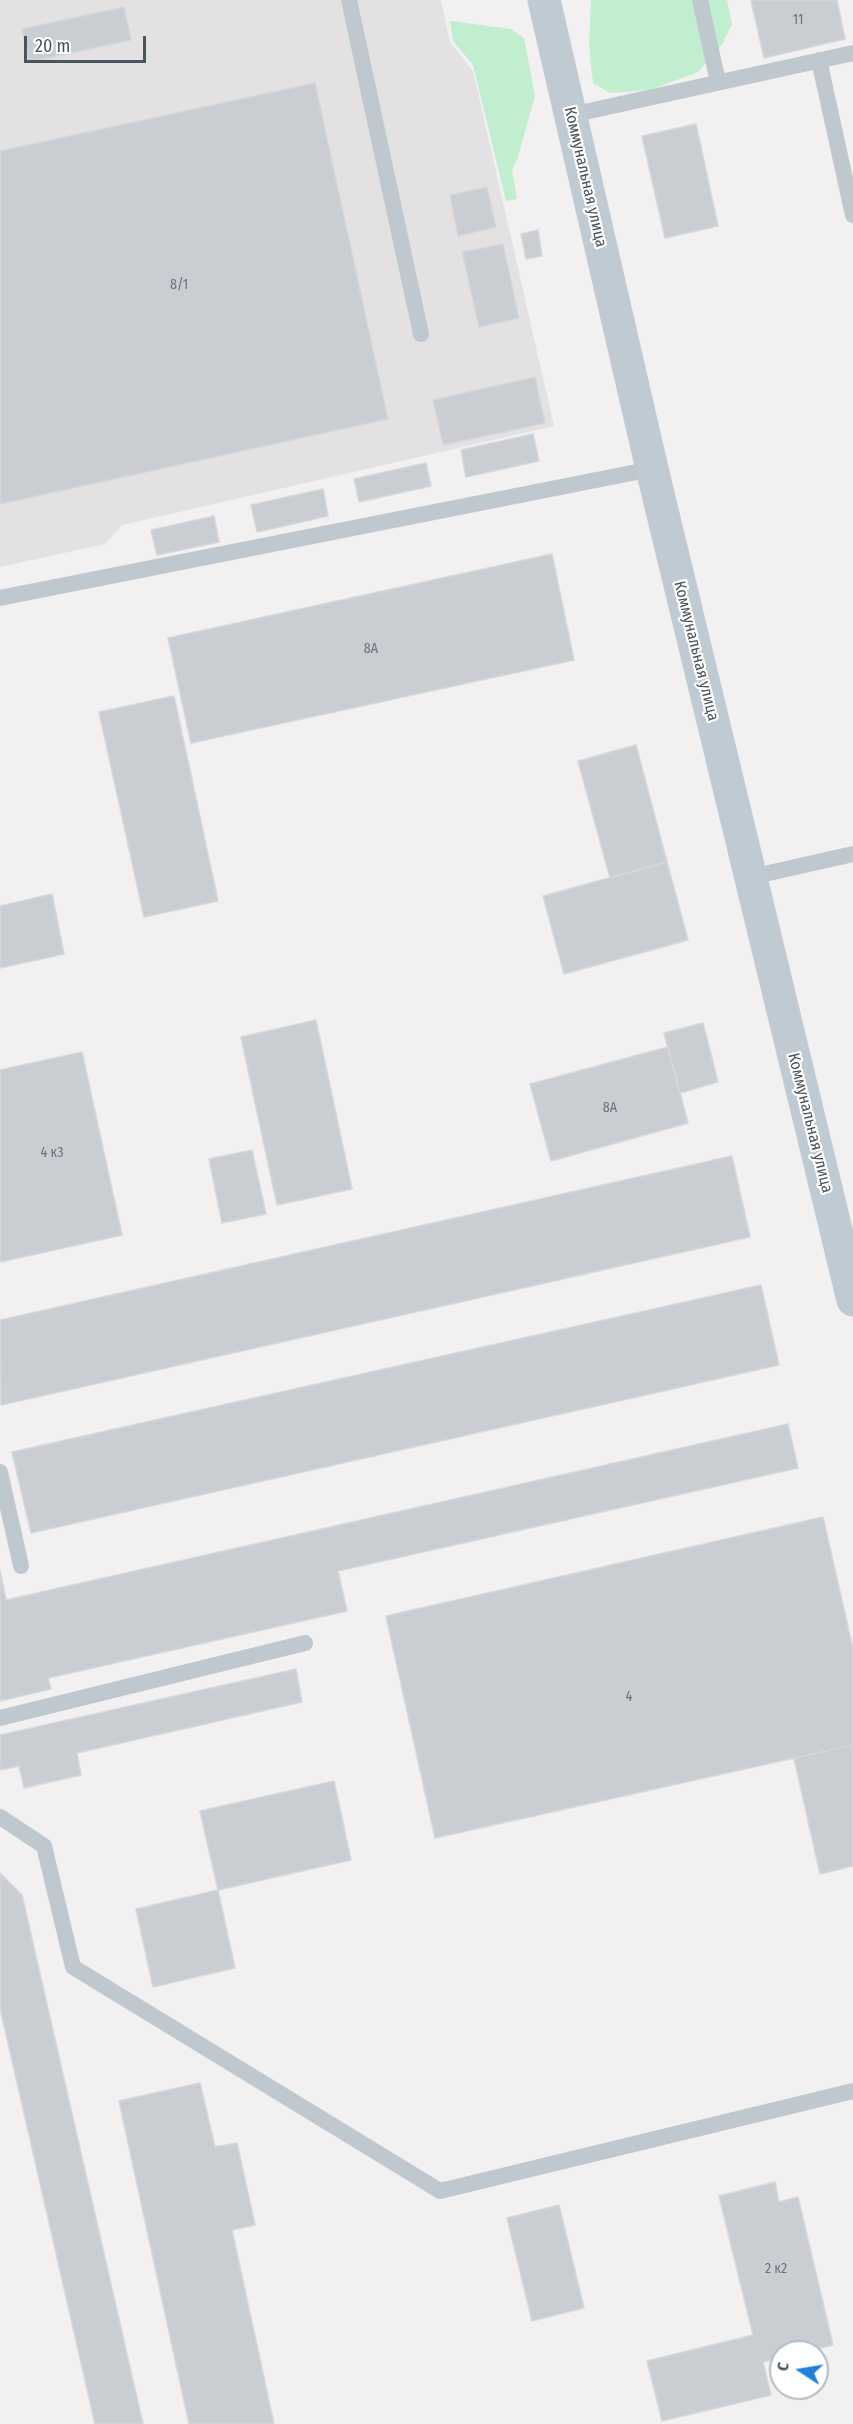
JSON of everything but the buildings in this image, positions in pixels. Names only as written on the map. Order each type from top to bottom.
[{"type":"street","name":"Коммунальная улица","points":[[544,0],[652,470],[853,1300]]},
{"type":"lane","points":[[349,0],[421,334]]},
{"type":"lane","points":[[700,0],[718,82]]},
{"type":"lane","points":[[571,116],[853,52]]},
{"type":"lane","points":[[819,60],[853,215]]},
{"type":"lane","points":[[0,598],[652,470]]},
{"type":"lane","points":[[751,877],[853,854]]},
{"type":"lane","points":[[0,1472],[21,1566]]},
{"type":"lane","points":[[0,1718],[304,1643]]},
{"type":"lane","points":[[0,1817],[44,1846],[73,1966],[440,2191],[853,2091]]},
{"type":"shaded area","points":[[0,0],[441,0],[450,42],[473,71],[554,426],[122,525],[105,544],[0,567]]},
{"type":"green space","points":[[591,0],[727,0],[732,24],[723,43],[698,72],[650,90],[610,93],[593,83],[589,46]]},
{"type":"green space","points":[[450,21],[511,29],[524,38],[535,96],[517,160],[512,170],[517,199],[506,201],[473,65],[453,41]]}]
